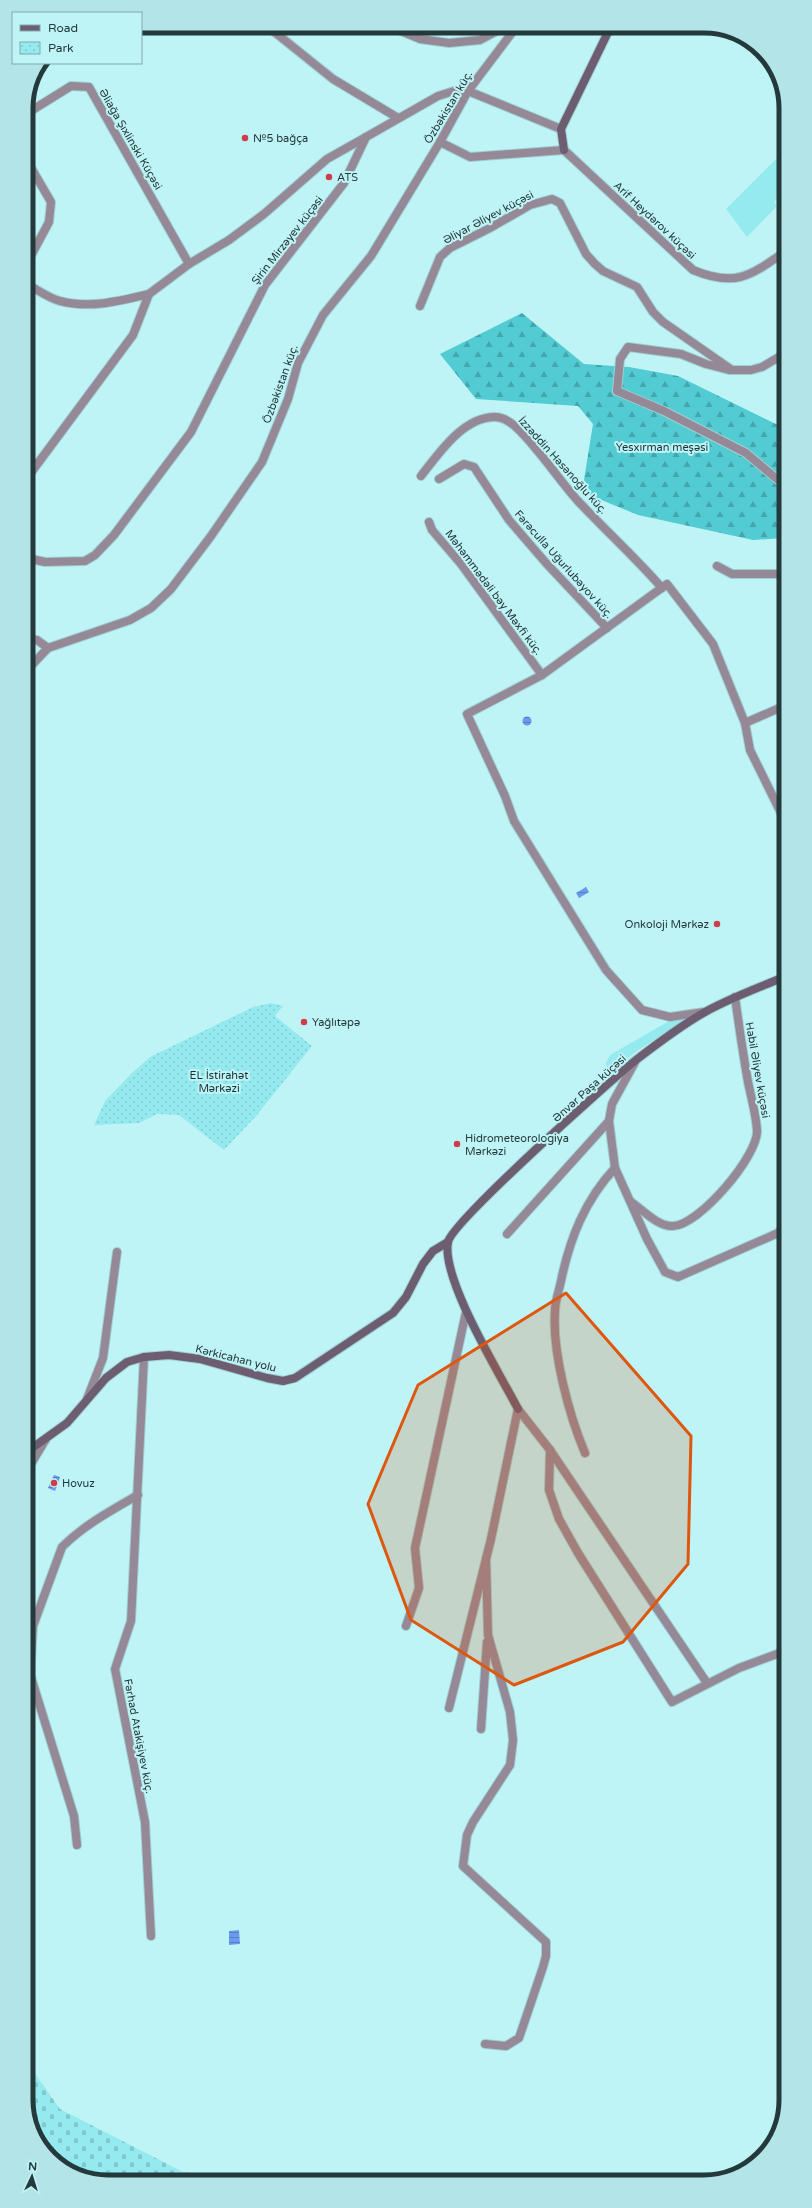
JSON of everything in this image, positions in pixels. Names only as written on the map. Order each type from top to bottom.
[{"type":"street","points":[[276,33],[333,79],[398,118]]},
{"type":"street","points":[[406,33],[420,39],[449,43],[480,40],[493,33]]},
{"type":"street","name":"Özbəkistan küç.","points":[[33,664],[48,648],[130,620],[151,608],[170,589],[211,536],[262,462],[288,399],[298,363],[305,346],[323,315],[371,256],[440,142],[468,91],[512,33]]},
{"type":"street","points":[[440,142],[470,157],[564,150],[561,129],[608,33]]},
{"type":"street","name":"Əliağa Şıxlinski Küçəsi","points":[[33,110],[71,86],[89,87],[189,264]]},
{"type":"street","points":[[33,288],[58,300],[82,304],[97,304],[149,294],[189,264],[235,236],[264,214],[327,158],[438,96],[468,91],[561,129]]},
{"type":"street","name":"Şirin Mirzəyev küçəsi","points":[[33,559],[45,562],[85,561],[95,555],[114,535],[187,438],[264,285],[344,183],[366,137]]},
{"type":"street","name":"Arif Heydərov küçəsi","points":[[564,150],[693,270],[711,277],[741,278],[779,255]]},
{"type":"street","points":[[33,172],[51,202],[49,222],[33,252]]},
{"type":"street","name":"Əliyar Əliyev küçəsi","points":[[420,306],[440,257],[450,248],[490,228],[530,205],[552,199],[560,203],[586,254],[595,264],[603,271],[637,288],[653,312],[663,322],[732,370]]},
{"type":"street","points":[[33,470],[133,335],[149,294]]},
{"type":"street","points":[[779,357],[762,367],[751,370],[732,370],[706,364],[681,354],[628,347],[620,359],[617,391],[664,411],[746,453],[779,481]]},
{"type":"street","name":"İzzəddin Həsənoğlu küç.","points":[[421,476],[440,451],[469,425],[487,418],[504,418],[518,429],[578,500],[662,588],[667,584],[713,644],[745,723]]},
{"type":"street","name":"Fərəculla Uğurlubəyov küç.","points":[[439,479],[464,464],[474,467],[509,520],[546,563],[607,628]]},
{"type":"street","name":"Məhəmmədəli bəy Məxfi küç.","points":[[429,522],[432,530],[461,564],[542,675]]},
{"type":"street","points":[[717,566],[732,574],[779,574]]},
{"type":"street","points":[[662,588],[542,675],[467,714],[505,796],[514,821],[606,970],[642,1010],[670,1017],[705,1012]]},
{"type":"street","points":[[33,640],[37,640],[48,648]]},
{"type":"street","points":[[779,708],[745,723],[750,750],[779,809]]},
{"type":"street","name":"Ənvər Paşa küçəsi","points":[[448,1242],[461,1222],[488,1195],[637,1059],[705,1012],[735,997],[779,979]]},
{"type":"street","name":"Habil Əliyev küçəsi","points":[[630,1201],[664,1225],[682,1225],[705,1208],[721,1192],[750,1153],[758,1131],[735,997]]},
{"type":"street","points":[[637,1059],[612,1104],[609,1120],[615,1168],[647,1239],[665,1272],[678,1278],[779,1232]]},
{"type":"street","points":[[507,1234],[609,1120]]},
{"type":"street","points":[[585,1453],[577,1433],[558,1361],[554,1332],[554,1310],[572,1237],[590,1198],[615,1168]]},
{"type":"street","points":[[448,1242],[448,1265],[466,1312],[518,1409],[550,1450],[706,1684]]},
{"type":"street","name":"Kərkicahan yolu","points":[[33,1447],[67,1423],[106,1378],[127,1362],[144,1357],[169,1355],[200,1359],[266,1378],[283,1381],[295,1378],[382,1322],[393,1313],[406,1297],[423,1264],[433,1251],[448,1242]]},
{"type":"street","points":[[86,1400],[103,1358],[117,1252]]},
{"type":"street","points":[[406,1626],[419,1588],[415,1548],[466,1312]]},
{"type":"street","name":"Fərhad Atakişiyev küç.","points":[[144,1357],[131,1620],[115,1670],[145,1822],[151,1936]]},
{"type":"street","points":[[448,1708],[486,1559],[518,1409]]},
{"type":"street","points":[[33,1460],[46,1438]]},
{"type":"street","points":[[550,1450],[549,1490],[559,1519],[578,1553],[672,1702],[746,1665],[779,1653]]},
{"type":"street","points":[[33,1626],[62,1547],[71,1538],[109,1512],[138,1495]]},
{"type":"street","points":[[481,1729],[488,1635],[486,1559]]},
{"type":"street","points":[[485,2044],[506,2046],[519,2038],[543,1967],[546,1949],[546,1942],[463,1866],[467,1835],[472,1822],[510,1765],[513,1740],[510,1712],[488,1635]]},
{"type":"street","points":[[33,1684],[74,1816],[77,1845]]},
{"type":"highlighted area","points":[[566,1293],[691,1436],[688,1564],[623,1642],[514,1685],[411,1620],[368,1504],[418,1385]]},
{"type":"green space","points":[[779,156],[779,196],[774,202],[777,206],[747,237],[726,209]]},
{"type":"green space","name":"Yesxırman meşəsi","points":[[522,313],[584,364],[629,367],[678,376],[779,426],[779,538],[753,540],[638,515],[582,492],[593,424],[578,406],[476,399],[440,354]]},
{"type":"green space","name":"EL İstirahət Mərkəzi","points":[[271,1003],[283,1006],[275,1016],[312,1046],[257,1115],[224,1150],[179,1115],[157,1114],[139,1123],[94,1125],[105,1101],[150,1057],[253,1007]]},
{"type":"green space","points":[[691,1018],[637,1051],[627,1058],[611,1077],[609,1075],[606,1063],[610,1055],[671,1020]]},
{"type":"green space","points":[[33,2071],[60,2109],[183,2172],[207,2175],[103,2175],[93,2174],[70,2165],[62,2160],[52,2150],[39,2129],[34,2110]]},
{"type":"shaded area","points":[[527,716],[532,721],[527,726],[522,721]]},
{"type":"shaded area","points":[[586,887],[589,892],[579,898],[576,893]]},
{"type":"shaded area","name":"Hovuz","points":[[54,1475],[60,1477],[55,1491],[48,1488]]},
{"type":"shaded area","points":[[239,1930],[240,1944],[229,1945],[229,1931]]},
{"type":"place","name":"№5 bağça","points":[[245,138]]},
{"type":"place","name":"ATS","points":[[329,177]]},
{"type":"place","name":"Onkoloji Mərkəz","points":[[717,924]]},
{"type":"place","name":"Yağlıtəpə","points":[[304,1022]]},
{"type":"place","name":"Hidrometeorologiya Mərkəzi","points":[[457,1144]]},
{"type":"place","name":"Hovuz","points":[[54,1483]]}]
